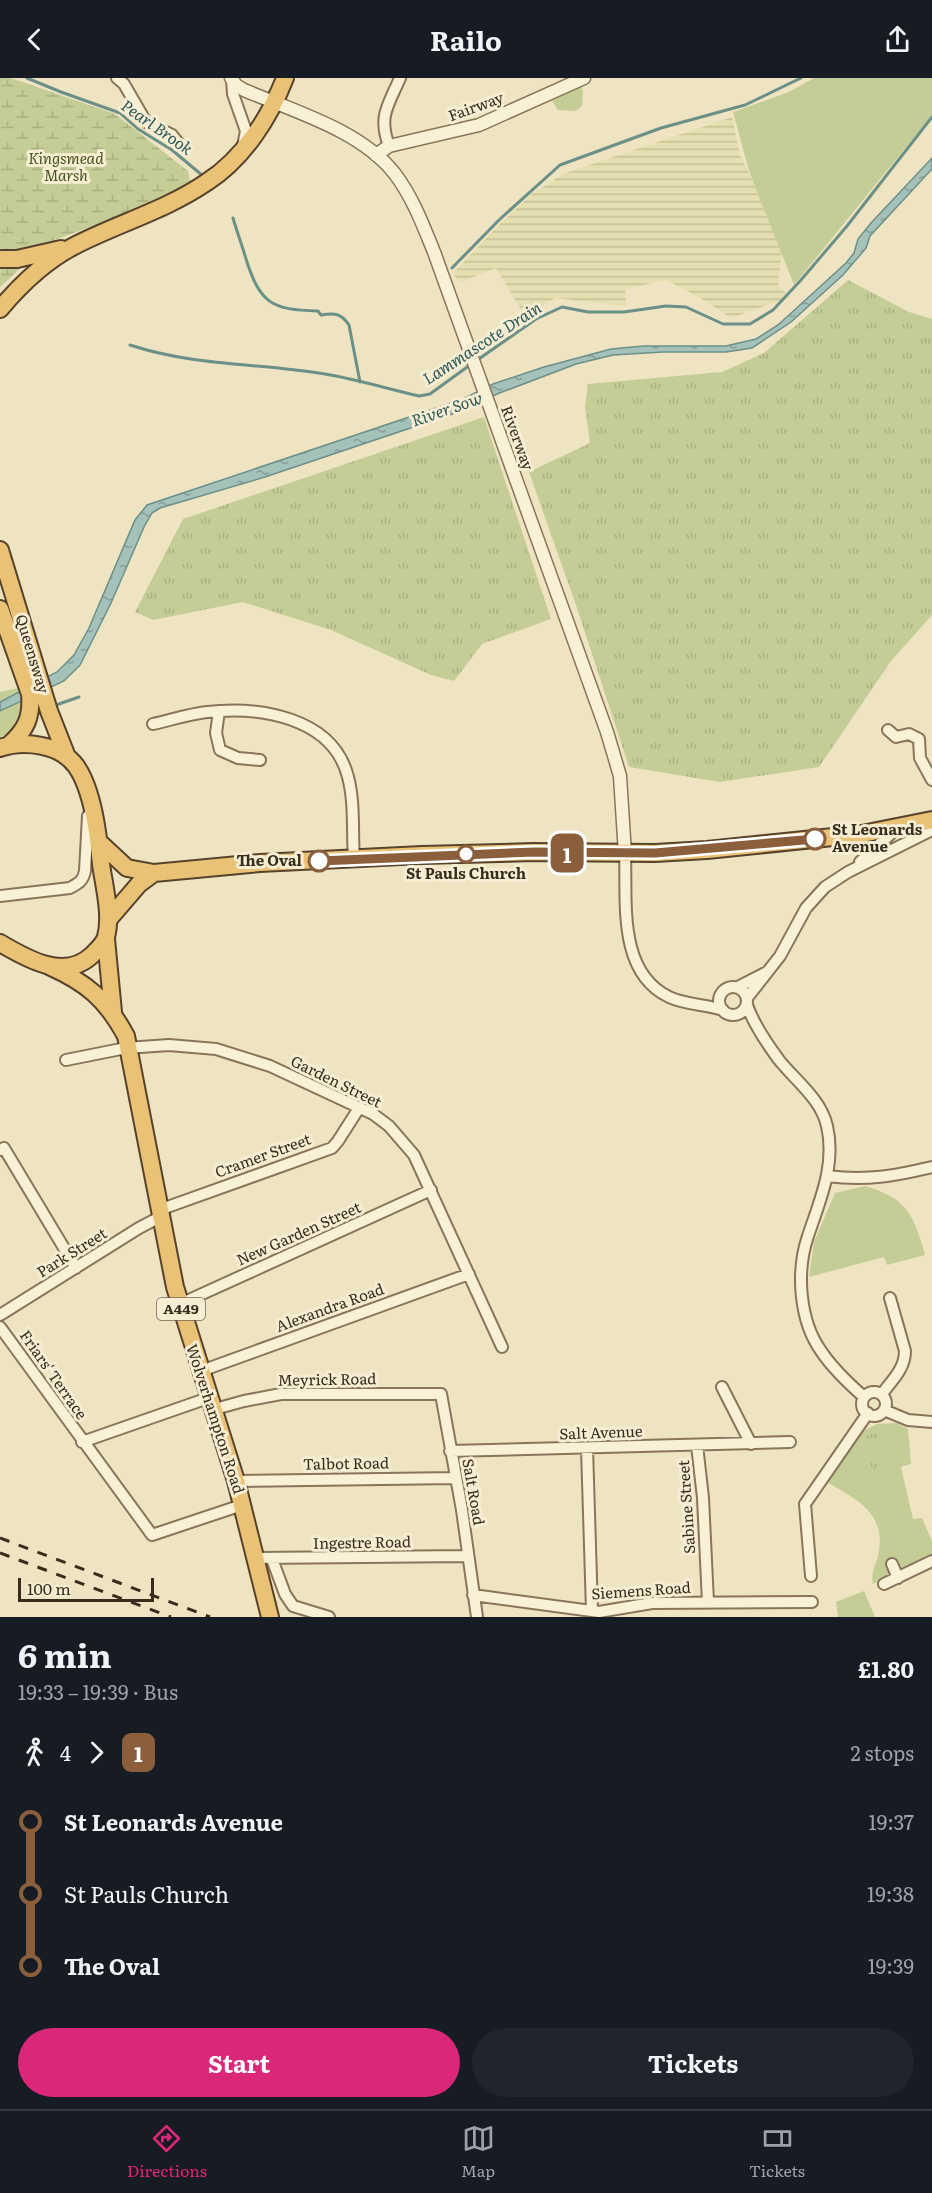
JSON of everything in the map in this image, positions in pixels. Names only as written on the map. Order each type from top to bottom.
[{"type":"highway","points":[[0,259],[17,260],[74,246],[183,197],[209,181],[243,149],[275,104],[285,78]]},
{"type":"highway","points":[[0,309],[26,280],[74,246]]},
{"type":"highway","name":"Queensway","points":[[0,549],[28,666],[30,694],[30,713],[21,735],[4,747]]},
{"type":"highway","name":"Queensway","points":[[0,609],[48,708],[67,757],[75,766],[88,795],[99,842]]},
{"type":"highway","points":[[4,747],[40,746],[67,757]]},
{"type":"highway","points":[[99,842],[127,868],[154,873],[260,863],[534,852],[624,854],[753,846],[862,834],[932,820]]},
{"type":"highway","name":"Wolverhampton Road","points":[[99,842],[108,920],[106,939],[113,1012]]},
{"type":"highway","points":[[108,920],[139,884],[154,873]]},
{"type":"highway","points":[[49,966],[63,968],[86,961],[106,939]]},
{"type":"highway","name":"Wolverhampton Road","points":[[3,948],[49,966],[81,983],[113,1012],[126,1036],[180,1304],[213,1403],[242,1505],[264,1558],[269,1610]]},
{"type":"street","points":[[117,78],[124,84],[146,122],[172,135],[180,145]]},
{"type":"street","points":[[389,146],[384,133],[383,119],[400,78]]},
{"type":"street","name":"Fairway","points":[[376,154],[389,146],[479,125],[564,82],[584,78]]},
{"type":"street","points":[[231,79],[233,94],[246,131],[243,149]]},
{"type":"street","name":"Riverway","points":[[231,79],[236,86],[244,90],[350,136],[376,154],[393,172],[417,210],[435,252],[616,761],[622,795],[624,854]]},
{"type":"street","points":[[219,711],[216,733],[220,750],[238,759],[260,760]]},
{"type":"street","points":[[153,724],[204,712],[251,712],[299,722],[316,730],[332,745],[348,777],[354,859]]},
{"type":"street","points":[[888,730],[896,737],[909,734],[919,739],[920,758],[932,780]]},
{"type":"street","points":[[0,896],[70,888],[79,883],[83,878],[86,859],[88,795]]},
{"type":"street","points":[[737,1014],[780,956],[799,918],[815,896],[848,872],[897,828]]},
{"type":"street","points":[[848,872],[932,830]]},
{"type":"street","points":[[624,854],[629,944],[641,972],[659,992],[670,998],[691,1004],[708,1005],[752,1021]]},
{"type":"street","points":[[708,1005],[727,988],[738,987],[771,969]]},
{"type":"street","points":[[738,987],[745,993],[752,1021],[779,1059],[817,1104],[825,1118],[830,1150],[828,1176],[803,1254],[804,1308],[819,1349],[838,1374],[864,1397]]},
{"type":"street","points":[[720,996],[720,1005],[723,1010]]},
{"type":"street","name":"Garden Street","points":[[66,1060],[130,1048],[169,1045],[216,1049],[270,1066],[373,1114],[389,1126],[414,1155],[502,1347]]},
{"type":"street","name":"Cramer Street","points":[[160,1213],[332,1148],[359,1108]]},
{"type":"street","points":[[0,1150],[4,1148],[76,1268]]},
{"type":"street","points":[[828,1176],[887,1178],[932,1167]]},
{"type":"street","name":"New Garden Street","points":[[180,1304],[431,1190]]},
{"type":"street","name":"Park Street","points":[[0,1315],[160,1213]]},
{"type":"street","name":"Alexandra Road","points":[[201,1371],[470,1274]]},
{"type":"street","points":[[882,1394],[903,1366],[905,1359],[905,1351],[890,1298]]},
{"type":"street","name":"Friars' Terrace","points":[[0,1327],[152,1535],[242,1505]]},
{"type":"street","points":[[722,1387],[752,1444]]},
{"type":"street","points":[[871,1392],[882,1394],[886,1400],[884,1410],[875,1415],[868,1413],[862,1404],[864,1397],[871,1392]]},
{"type":"street","name":"Meyrick Road","points":[[82,1442],[213,1403],[289,1394],[441,1394]]},
{"type":"street","name":"Salt Road","points":[[441,1394],[477,1617]]},
{"type":"street","points":[[884,1410],[908,1420],[932,1422]]},
{"type":"street","points":[[810,1576],[805,1504],[868,1413]]},
{"type":"street","name":"Salt Avenue","points":[[450,1451],[790,1442]]},
{"type":"street","name":"Sabine Street","points":[[697,1445],[703,1498],[708,1602]]},
{"type":"street","points":[[587,1448],[592,1611]]},
{"type":"street","name":"Talbot Road","points":[[237,1481],[456,1478]]},
{"type":"street","name":"Ingestre Road","points":[[264,1558],[468,1556]]},
{"type":"street","points":[[264,1558],[293,1606],[329,1617]]},
{"type":"street","points":[[884,1584],[932,1561]]},
{"type":"street","points":[[892,1564],[897,1578]]},
{"type":"street","name":"Siemens Road","points":[[473,1595],[599,1612],[652,1603],[812,1602]]},
{"type":"shaded area","points":[[732,117],[740,155],[774,225],[782,250],[778,285],[790,297],[731,318],[699,297],[666,280],[625,289],[626,306],[555,298],[525,316],[496,268],[461,282],[454,276],[455,271],[502,222],[532,194],[563,174]]},
{"type":"green space","name":"Kingsmead Marsh","points":[[0,78],[11,78],[115,114],[188,171],[190,181],[152,204],[39,246],[23,266],[0,287]]},
{"type":"green space","points":[[814,78],[932,78],[932,115],[794,285],[749,171],[733,112],[789,92]]},
{"type":"green space","points":[[580,83],[583,91],[582,106],[576,111],[558,110],[549,96]]},
{"type":"green space","points":[[848,280],[909,312],[932,319],[932,615],[891,661],[819,767],[720,782],[629,767],[529,472],[590,443],[585,407],[588,384],[722,372],[764,353]]},
{"type":"green space","points":[[484,417],[551,619],[482,644],[454,681],[431,675],[331,630],[243,602],[153,620],[135,612],[183,519]]},
{"type":"green space","points":[[19,688],[25,706],[9,733],[0,737],[0,692]]},
{"type":"green space","points":[[865,1186],[891,1196],[907,1210],[917,1229],[925,1255],[887,1265],[884,1257],[809,1277],[814,1242],[835,1193]]},
{"type":"green space","points":[[896,1423],[908,1429],[911,1464],[901,1467],[913,1519],[922,1518],[932,1541],[932,1557],[873,1584],[873,1571],[879,1551],[880,1537],[877,1526],[866,1508],[825,1481],[861,1432],[877,1424]]},
{"type":"green space","points":[[877,1432],[887,1474],[878,1477],[871,1466],[862,1441],[867,1435]]},
{"type":"green space","points":[[864,1591],[875,1617],[838,1617],[836,1602]]},
{"type":"water","name":"River Sow","points":[[932,158],[932,169],[870,236],[866,248],[843,275],[791,322],[752,348],[726,352],[613,355],[576,364],[497,394],[467,409],[265,477],[160,508],[152,513],[144,527],[111,603],[80,665],[64,681],[0,711],[0,702],[57,672],[74,655],[89,628],[135,520],[147,505],[463,399],[493,384],[544,367],[611,349],[644,346],[726,346],[756,339],[778,325],[846,263],[854,253],[858,239],[871,223]]},
{"type":"waterway","name":"Pearl Brook","points":[[27,78],[120,113],[138,129],[172,150],[203,176]]},
{"type":"waterway","name":"Lammascote Drain","points":[[452,268],[499,220],[560,165],[661,128],[745,105],[801,78]]},
{"type":"waterway","name":"Lammascote Drain","points":[[476,361],[536,319],[562,307],[588,312],[624,312],[666,306],[686,307],[723,324],[750,324],[773,310],[801,280],[847,226],[932,117]]},
{"type":"waterway","name":"Pearl Brook","points":[[233,218],[251,274],[263,295],[278,306],[318,311],[321,315],[337,315],[346,321],[349,325],[360,382]]},
{"type":"waterway","name":"Lammascote Drain","points":[[130,345],[202,361],[325,374],[419,396],[430,394],[470,365]]},
{"type":"waterway","points":[[53,703],[56,705],[79,697]]},
{"type":"railway","points":[[0,1538],[210,1617]]},
{"type":"railway","points":[[0,1553],[171,1617]]},
{"type":"bus line","name":"1","points":[[319,861],[534,852],[655,853],[815,839]]},
{"type":"place","name":"St Leonards Avenue","points":[[815,839]]},
{"type":"place","name":"St Pauls Church","points":[[466,854]]},
{"type":"place","name":"The Oval","points":[[319,861]]}]
